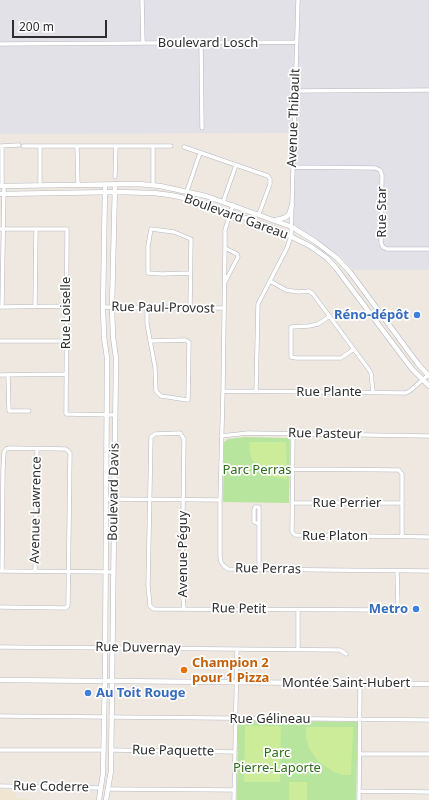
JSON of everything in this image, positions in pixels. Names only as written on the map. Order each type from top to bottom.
[{"type":"street","points":[[142,0],[143,43]]},
{"type":"street","name":"Avenue Thibault","points":[[256,392],[258,304],[287,248],[292,227],[298,0]]},
{"type":"street","name":"Boulevard Losch","points":[[0,44],[297,42]]},
{"type":"street","points":[[201,43],[202,128]]},
{"type":"street","points":[[295,91],[429,90]]},
{"type":"street","points":[[67,306],[1,307],[1,146],[171,146]]},
{"type":"street","points":[[40,146],[40,185]]},
{"type":"street","points":[[77,146],[78,185]]},
{"type":"street","points":[[115,178],[116,146]]},
{"type":"street","points":[[153,146],[153,185]]},
{"type":"street","points":[[184,148],[268,176],[270,179],[270,184],[259,214]]},
{"type":"street","points":[[187,191],[200,153]]},
{"type":"street","points":[[223,202],[236,165]]},
{"type":"street","name":"Rue Star","points":[[293,167],[375,168],[380,170],[382,175],[381,244],[387,249],[429,249]]},
{"type":"street","name":"Boulevard Gareau","points":[[2,186],[115,184],[153,185],[187,191],[233,205],[292,227],[316,242],[337,258],[350,272],[418,364],[428,375]]},
{"type":"street","name":"Boulevard Davis","points":[[106,800],[109,789],[111,750],[116,358],[113,337],[112,307],[115,184]]},
{"type":"street","name":"Boulevard Davis","points":[[99,800],[103,773],[105,681],[107,358],[102,307],[105,185]]},
{"type":"street","name":"Boulevard Gareau","points":[[2,194],[114,192],[154,193],[194,200],[274,228],[310,246],[327,258],[407,362],[429,386]]},
{"type":"street","name":"Rue Perras","points":[[233,205],[225,230],[224,248],[223,391],[220,500],[221,562],[228,569],[429,571]]},
{"type":"street","points":[[276,220],[289,215],[292,205]]},
{"type":"street","points":[[104,207],[114,208]]},
{"type":"street","name":"Rue Loiselle","points":[[2,229],[67,229],[66,414],[115,415]]},
{"type":"street","points":[[35,306],[36,229]]},
{"type":"street","points":[[190,273],[148,273],[148,246],[150,229],[174,232],[191,239],[190,308]]},
{"type":"street","name":"Rue Perras","points":[[224,248],[237,254],[238,257],[224,283]]},
{"type":"street","points":[[270,281],[286,290],[298,292],[309,291],[314,294],[370,372],[373,392]]},
{"type":"street","name":"Rue Paul-Provost","points":[[102,307],[224,308]]},
{"type":"street","points":[[147,308],[147,324],[150,341],[155,367],[156,392],[162,396],[188,400],[189,342],[185,340],[150,341]]},
{"type":"street","points":[[330,316],[318,324],[291,327],[291,356],[296,358],[341,358],[354,349]]},
{"type":"street","points":[[0,340],[66,341]]},
{"type":"street","points":[[0,375],[66,374]]},
{"type":"street","points":[[8,375],[9,410],[30,411]]},
{"type":"street","name":"Rue Plante","points":[[223,391],[408,392],[428,375]]},
{"type":"street","name":"Avenue Péguy","points":[[150,500],[151,437],[155,434],[180,433],[184,439],[182,588],[184,609]]},
{"type":"street","name":"Rue Pasteur","points":[[221,436],[248,434],[429,436]]},
{"type":"street","name":"Rue Platon","points":[[293,434],[292,532],[295,535],[429,537]]},
{"type":"street","points":[[0,607],[65,608],[68,604],[68,572],[70,453],[66,449],[6,449],[4,452],[1,469],[1,571],[35,572],[68,572],[113,572]]},
{"type":"street","name":"Avenue Lawrence","points":[[35,572],[37,449]]},
{"type":"street","points":[[293,469],[399,470],[402,474],[402,536]]},
{"type":"street","points":[[106,499],[220,500]]},
{"type":"street","name":"Rue Petit","points":[[150,500],[148,585],[150,606],[154,609],[394,610],[398,607],[397,571]]},
{"type":"street","name":"Rue Perrier","points":[[292,503],[402,503]]},
{"type":"street","points":[[259,524],[259,569]]},
{"type":"street","points":[[298,610],[298,649]]},
{"type":"street","name":"Rue Duvernay","points":[[0,647],[298,649],[340,650],[346,654]]},
{"type":"street","points":[[234,800],[237,649]]},
{"type":"street","name":"Montée Saint-Hubert","points":[[0,680],[429,684]]},
{"type":"street","points":[[360,684],[360,800]]},
{"type":"street","points":[[104,708],[111,708]]},
{"type":"street","points":[[0,716],[104,717]]},
{"type":"street","name":"Rue Gélineau","points":[[111,717],[429,720]]},
{"type":"street","points":[[0,750],[104,750]]},
{"type":"street","name":"Rue Paquette","points":[[111,750],[235,752]]},
{"type":"street","points":[[360,754],[429,754]]},
{"type":"street","name":"Rue Coderre","points":[[0,786],[101,788]]},
{"type":"street","points":[[109,789],[234,790]]},
{"type":"street","points":[[360,791],[429,792]]},
{"type":"shaded area","points":[[0,0],[429,0],[429,270],[353,270],[339,255],[291,226],[291,133],[0,134]]},
{"type":"shaded area","points":[[0,790],[16,790],[16,798],[30,800],[0,800]]},
{"type":"green space","name":"Parc Perras","points":[[246,437],[288,438],[290,440],[289,503],[223,502],[224,442],[228,439]]},
{"type":"green space","points":[[249,442],[286,442],[287,479],[268,476],[259,469],[251,458]]},
{"type":"green space","name":"Parc Pierre-Laporte","points":[[238,720],[358,722],[356,800],[237,800]]},
{"type":"green space","points":[[245,726],[281,726],[280,782],[244,782]]},
{"type":"green space","points":[[306,727],[353,727],[351,775],[343,775],[332,771],[318,761],[309,748],[306,737]]},
{"type":"green space","points":[[289,782],[307,782],[307,800],[289,800]]},
{"type":"place","name":"Réno-dépôt","points":[[417,315]]},
{"type":"place","name":"Metro","points":[[416,609]]},
{"type":"place","name":"Champion 2 pour 1 Pizza","points":[[184,670]]},
{"type":"place","name":"Au Toit Rouge","points":[[88,693]]}]
